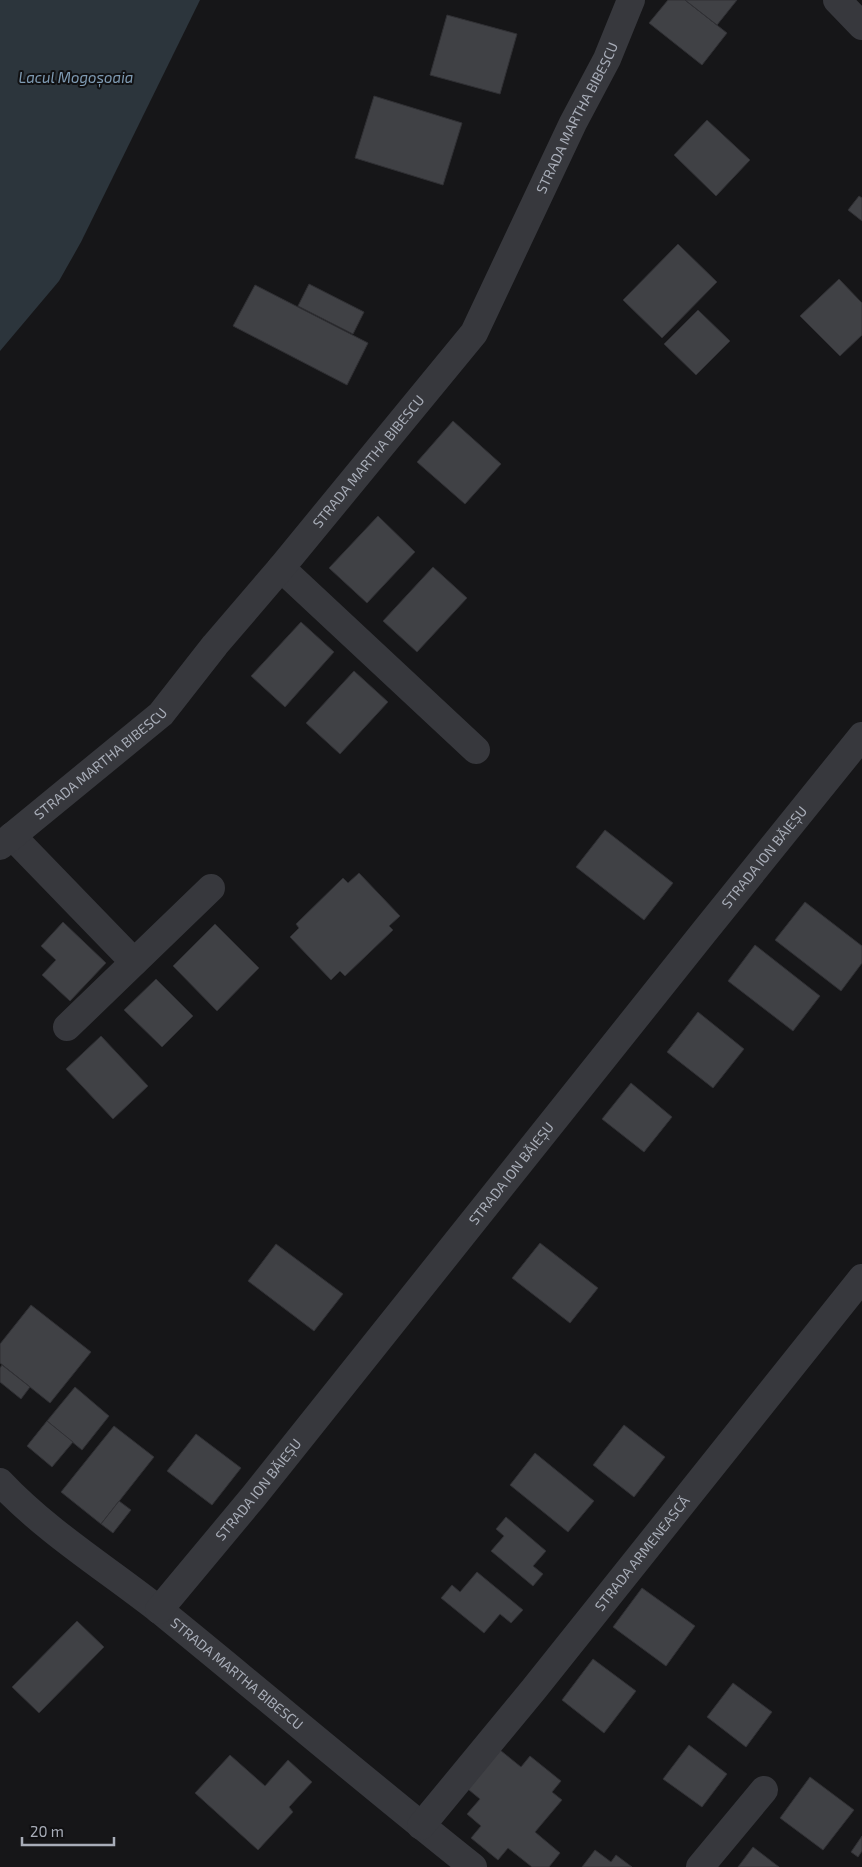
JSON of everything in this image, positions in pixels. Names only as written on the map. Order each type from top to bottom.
[{"type":"street","name":"STRADA MARTHA BIBESCU","points":[[6,841],[162,714],[215,645],[281,568],[474,333],[573,123],[607,59],[631,0]]},
{"type":"street","points":[[837,0],[862,26]]},
{"type":"street","points":[[281,568],[476,750]]},
{"type":"street","name":"STRADA ION BĂIEȘU","points":[[158,1610],[261,1488],[697,940],[862,736]]},
{"type":"street","points":[[6,841],[134,962]]},
{"type":"street","points":[[67,1026],[211,888]]},
{"type":"street","name":"STRADA ARMENEASCĂ","points":[[421,1826],[540,1682],[862,1278]]},
{"type":"street","name":"STRADA MARTHA BIBESCU","points":[[0,1482],[29,1510],[287,1713],[421,1826],[473,1867]]},
{"type":"street","points":[[700,1867],[764,1790]]},
{"type":"water","name":"Lacul Mogoșoaia","points":[[0,0],[200,0],[81,242],[59,281],[0,351]]},
{"type":"building","points":[[668,0],[685,0],[727,33],[702,65],[649,23]]},
{"type":"building","points":[[685,0],[737,0],[717,25]]},
{"type":"building","points":[[447,15],[517,34],[500,94],[430,75]]},
{"type":"building","points":[[374,96],[462,123],[443,185],[355,158]]},
{"type":"building","points":[[707,120],[750,160],[716,196],[674,155]]},
{"type":"building","points":[[859,196],[862,198],[862,221],[848,210]]},
{"type":"building","points":[[678,244],[717,282],[662,338],[623,300]]},
{"type":"building","points":[[839,279],[862,303],[862,335],[840,356],[800,316]]},
{"type":"building","points":[[309,284],[364,312],[353,334],[298,306]]},
{"type":"building","points":[[255,285],[368,343],[347,385],[233,326]]},
{"type":"building","points":[[698,310],[730,341],[696,375],[664,344]]},
{"type":"building","points":[[453,421],[501,464],[465,504],[417,462]]},
{"type":"building","points":[[378,516],[415,552],[367,603],[329,568]]},
{"type":"building","points":[[433,567],[467,598],[417,652],[383,621]]},
{"type":"building","points":[[301,622],[334,652],[285,707],[251,676]]},
{"type":"building","points":[[354,671],[388,702],[340,754],[306,723]]},
{"type":"building","points":[[605,830],[673,883],[644,920],[576,867]]},
{"type":"building","points":[[359,873],[400,916],[389,926],[393,930],[345,976],[340,971],[331,980],[290,937],[299,928],[296,924],[343,878],[348,883]]},
{"type":"building","points":[[805,902],[862,946],[862,963],[841,991],[775,940]]},
{"type":"building","points":[[63,922],[106,963],[70,1001],[42,975],[56,960],[41,946]]},
{"type":"building","points":[[215,924],[259,968],[217,1011],[173,966]]},
{"type":"building","points":[[755,945],[820,996],[793,1031],[728,981]]},
{"type":"building","points":[[156,979],[193,1016],[162,1047],[124,1010]]},
{"type":"building","points":[[698,1012],[744,1049],[713,1088],[667,1052]]},
{"type":"building","points":[[101,1036],[148,1086],[113,1119],[66,1069]]},
{"type":"building","points":[[631,1083],[672,1117],[644,1152],[602,1119]]},
{"type":"building","points":[[540,1243],[598,1288],[570,1323],[512,1278]]},
{"type":"building","points":[[276,1244],[343,1294],[314,1331],[248,1281]]},
{"type":"building","points":[[31,1305],[91,1352],[50,1403],[0,1363],[0,1344]]},
{"type":"building","points":[[2,1365],[30,1387],[21,1399],[0,1382],[0,1368]]},
{"type":"building","points":[[75,1387],[109,1416],[82,1450],[47,1421]]},
{"type":"building","points":[[47,1421],[73,1442],[52,1467],[27,1446]]},
{"type":"building","points":[[624,1425],[665,1457],[634,1497],[593,1465]]},
{"type":"building","points":[[114,1426],[154,1457],[101,1524],[61,1492]]},
{"type":"building","points":[[196,1434],[241,1468],[212,1505],[167,1471]]},
{"type":"building","points":[[535,1453],[594,1501],[568,1532],[510,1485]]},
{"type":"building","points":[[119,1501],[131,1510],[113,1533],[101,1524]]},
{"type":"building","points":[[506,1517],[546,1551],[533,1566],[543,1574],[533,1586],[491,1551],[504,1536],[496,1529]]},
{"type":"building","points":[[477,1572],[523,1610],[511,1623],[500,1614],[484,1633],[441,1598],[452,1585],[460,1592]]},
{"type":"building","points":[[642,1588],[695,1626],[666,1666],[613,1627]]},
{"type":"building","points":[[77,1621],[104,1647],[39,1713],[12,1687]]},
{"type":"building","points":[[593,1659],[636,1691],[604,1733],[562,1700]]},
{"type":"building","points":[[733,1683],[772,1712],[746,1747],[707,1717]]},
{"type":"building","points":[[689,1745],[727,1774],[702,1807],[663,1779]]},
{"type":"building","points":[[495,1746],[521,1767],[530,1756],[561,1781],[552,1792],[562,1800],[535,1832],[560,1853],[549,1867],[532,1867],[508,1848],[498,1860],[471,1838],[481,1826],[467,1814],[480,1799],[463,1785]]},
{"type":"building","points":[[230,1755],[265,1786],[288,1760],[312,1782],[289,1807],[293,1812],[258,1850],[195,1793]]},
{"type":"building","points":[[810,1777],[854,1810],[823,1850],[780,1818]]},
{"type":"building","points":[[862,1836],[862,1851],[858,1857],[851,1852]]},
{"type":"building","points":[[753,1847],[779,1867],[738,1867]]},
{"type":"building","points":[[595,1850],[611,1862],[616,1855],[632,1867],[582,1867]]}]
